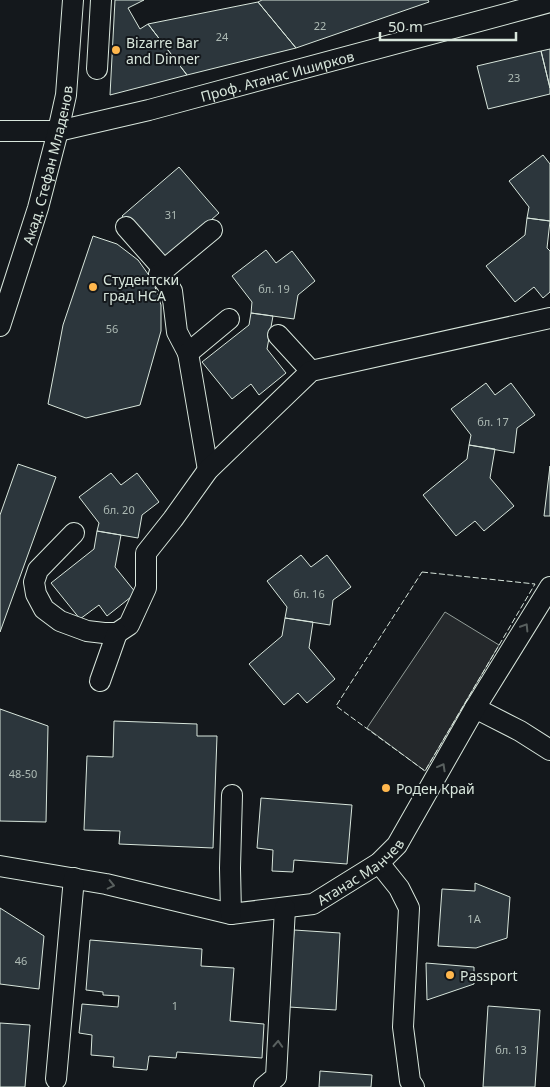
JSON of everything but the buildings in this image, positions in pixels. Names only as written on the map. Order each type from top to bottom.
[{"type":"street","name":"Акад. Стефан Младенов","points":[[0,326],[38,208],[58,131],[66,95],[73,0]]},
{"type":"street","points":[[97,69],[101,0]]},
{"type":"street","name":"Проф. Атанас Иширков","points":[[0,132],[58,131],[148,110],[550,2]]},
{"type":"street","points":[[126,227],[164,270]]},
{"type":"street","points":[[208,470],[188,353],[177,332],[172,291],[159,274],[212,230]]},
{"type":"street","points":[[74,533],[38,570],[34,582],[36,594],[44,609],[60,621],[87,631],[117,632],[129,625],[146,588],[146,553],[208,470],[312,371],[550,318]]},
{"type":"street","points":[[188,353],[229,320]]},
{"type":"street","points":[[278,335],[312,371]]},
{"type":"street","name":"Атанас Манчев","points":[[0,866],[74,878],[231,914],[314,904],[379,863],[397,845],[476,708],[550,587]]},
{"type":"street","points":[[100,680],[117,632]]},
{"type":"street","points":[[476,708],[520,731],[550,750]]},
{"type":"street","points":[[231,914],[232,795]]},
{"type":"street","points":[[379,863],[399,888],[410,908],[403,1027],[410,1081],[414,1087]]},
{"type":"street","points":[[56,1079],[74,878]]},
{"type":"street","points":[[264,1087],[276,1077],[285,908]]},
{"type":"shaded area","points":[[445,612],[499,645],[425,771],[367,728]]},
{"type":"fence","points":[[422,572],[535,584],[425,771],[336,706],[422,572]]},
{"type":"place","name":"Bizarre Bar and Dinner","points":[[116,50]]},
{"type":"place","name":"Студентски град НСА","points":[[93,287]]},
{"type":"place","name":"Роден Край","points":[[386,788]]},
{"type":"place","name":"Passport","points":[[450,975]]}]
